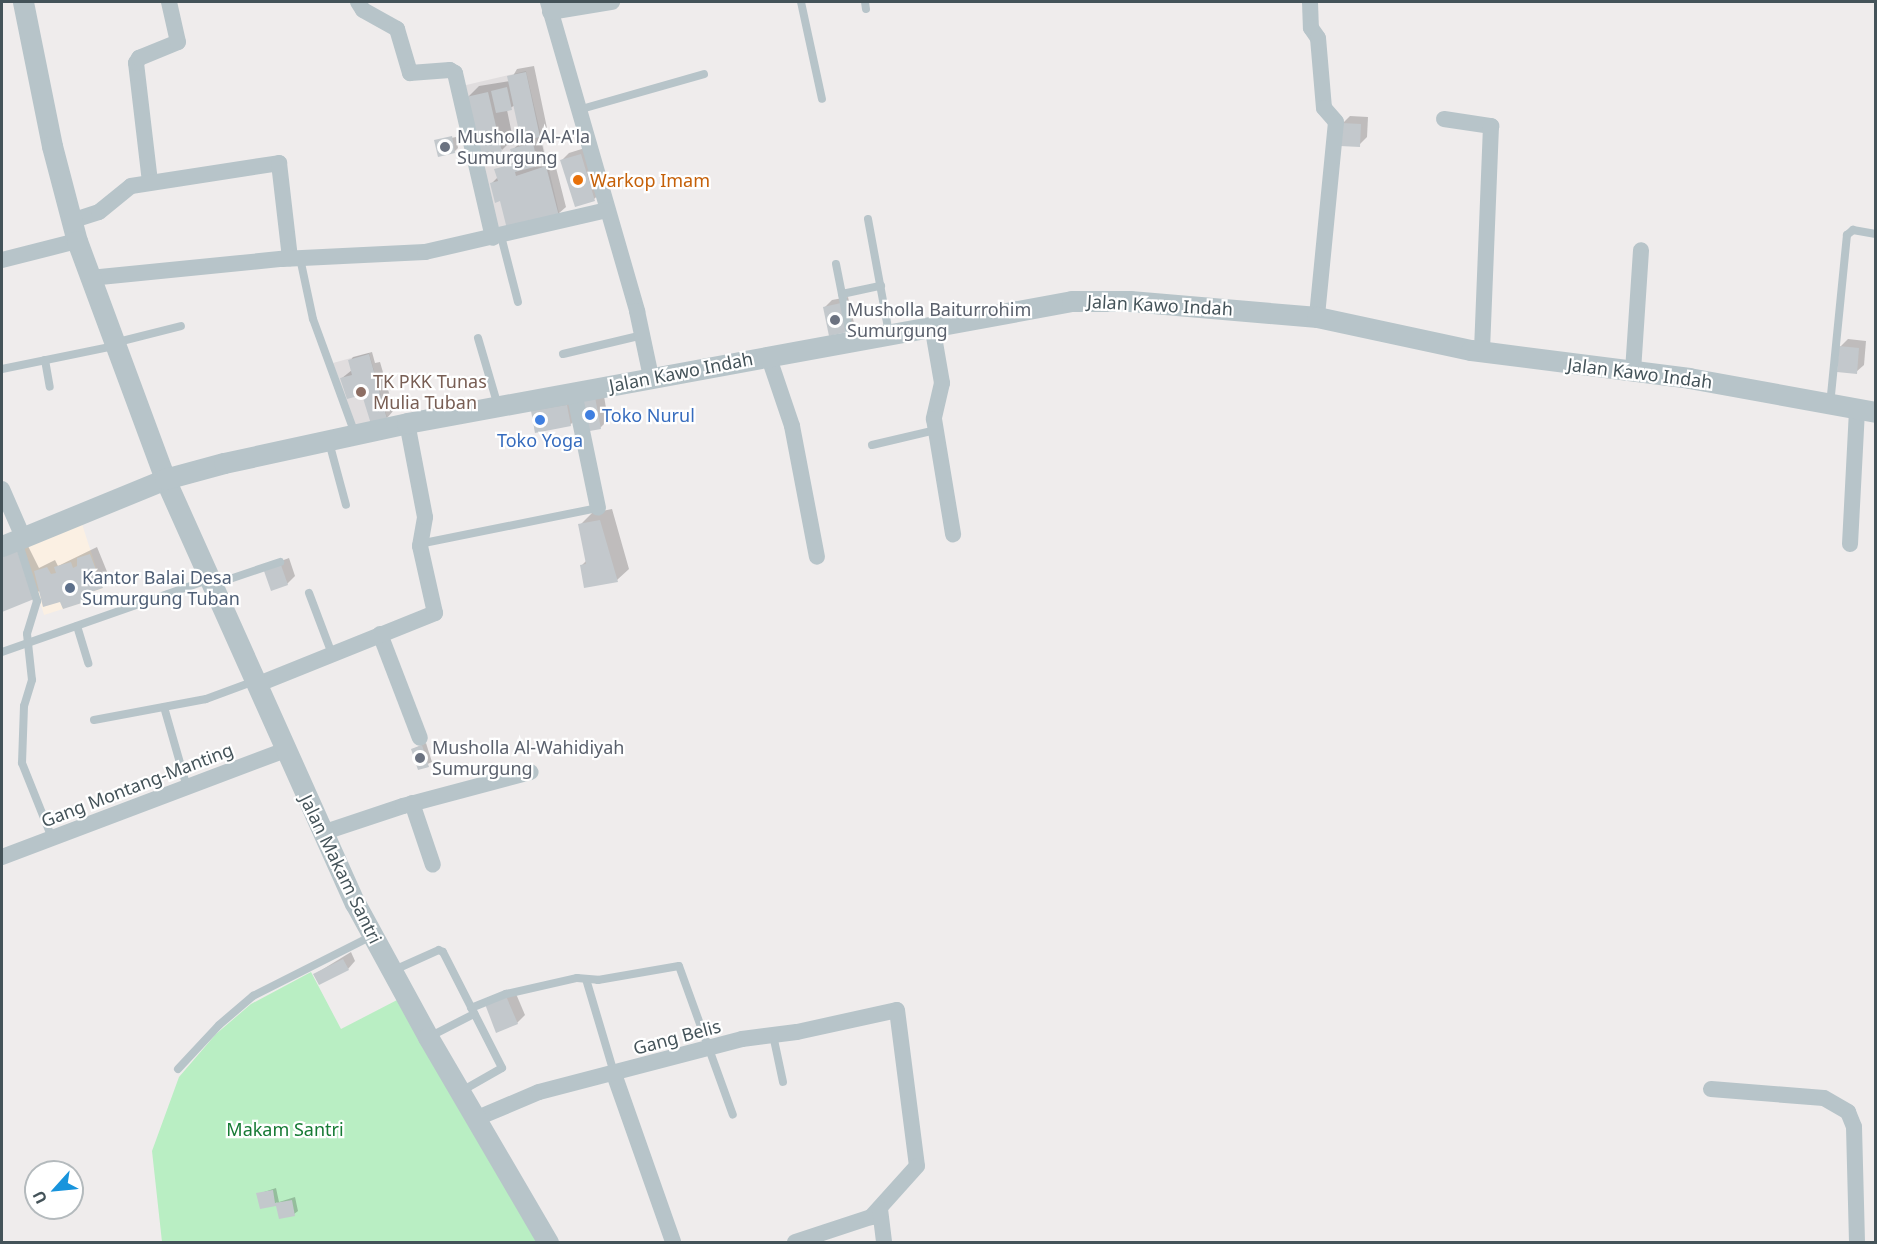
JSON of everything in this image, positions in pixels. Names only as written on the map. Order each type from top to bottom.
[{"type":"street","name":"Jalan Makam Santri","points":[[22,2],[77,241],[165,479],[322,833],[372,936],[475,1119],[548,1242]]},
{"type":"street","points":[[150,182],[136,62],[178,42],[169,2]]},
{"type":"street","points":[[358,2],[363,10],[396,28],[410,74],[448,70],[454,73],[497,237]]},
{"type":"street","points":[[612,2],[549,7],[643,334],[651,377]]},
{"type":"street","points":[[1310,2],[1312,30],[1318,38],[1324,108],[1336,122],[1317,317]]},
{"type":"street","points":[[1444,119],[1491,127],[1482,352]]},
{"type":"street","points":[[72,221],[99,212],[128,187],[279,163],[295,258]]},
{"type":"street","points":[[90,278],[295,258],[425,252],[607,210]]},
{"type":"street","points":[[2,260],[77,241]]},
{"type":"street","points":[[1634,371],[1641,250]]},
{"type":"street","name":"Jalan Kawo Indah","points":[[14,541],[165,479],[355,434],[1056,303],[1109,300],[1317,317],[1482,352],[1634,371],[1866,410]]},
{"type":"street","points":[[932,325],[941,376],[934,413],[953,534]]},
{"type":"street","points":[[768,355],[794,433],[817,557]]},
{"type":"street","points":[[574,392],[598,508]]},
{"type":"street","points":[[1850,544],[1866,410]]},
{"type":"street","points":[[255,683],[435,614],[419,544],[425,517],[406,423]]},
{"type":"street","points":[[2,489],[14,541]]},
{"type":"street","points":[[380,634],[420,738]]},
{"type":"street","name":"Gang Montang-Manting","points":[[2,857],[285,750]]},
{"type":"street","points":[[322,833],[412,803],[531,772]]},
{"type":"street","points":[[412,803],[433,865]]},
{"type":"street","name":"Gang Belis","points":[[475,1119],[528,1095],[709,1048],[894,1010],[900,1013],[919,1161],[880,1209]]},
{"type":"street","points":[[614,1074],[673,1242]]},
{"type":"street","points":[[1711,1089],[1824,1098],[1848,1112],[1855,1148],[1857,1242]]},
{"type":"street","points":[[795,1242],[864,1219],[880,1209],[884,1242]]},
{"type":"lane","points":[[801,2],[822,99]]},
{"type":"lane","points":[[578,110],[704,74]]},
{"type":"lane","points":[[868,219],[889,333]]},
{"type":"lane","points":[[1830,405],[1847,236],[1853,230],[1875,234]]},
{"type":"lane","points":[[497,237],[518,302]]},
{"type":"lane","points":[[295,258],[313,319],[355,434]]},
{"type":"lane","points":[[836,264],[851,340]]},
{"type":"lane","points":[[842,294],[880,286]]},
{"type":"lane","points":[[2,369],[114,344],[181,326]]},
{"type":"lane","points":[[563,354],[643,334]]},
{"type":"lane","points":[[478,338],[498,406]]},
{"type":"lane","points":[[45,360],[50,387]]},
{"type":"lane","points":[[872,445],[936,430]]},
{"type":"lane","points":[[329,440],[346,505]]},
{"type":"lane","points":[[419,544],[598,508]]},
{"type":"lane","points":[[14,541],[37,599],[27,644],[32,680],[24,705],[22,763],[52,837]]},
{"type":"lane","points":[[2,652],[211,582],[280,562]]},
{"type":"lane","points":[[309,593],[332,654]]},
{"type":"lane","points":[[77,626],[88,663]]},
{"type":"lane","points":[[94,720],[206,699],[255,683]]},
{"type":"lane","points":[[164,707],[187,787]]},
{"type":"lane","points":[[178,1069],[253,996],[372,936]]},
{"type":"lane","points":[[392,971],[442,950],[502,1070],[460,1092]]},
{"type":"lane","points":[[428,1037],[508,993],[679,966],[732,1115]]},
{"type":"lane","points":[[586,979],[614,1074]]},
{"type":"lane","points":[[773,1035],[783,1082]]},
{"type":"shaded area","points":[[526,71],[560,217],[498,231],[462,86]]},
{"type":"shaded area","name":"TK PKK Tunas Mulia Tuban","points":[[369,353],[388,421],[356,428],[333,363]]},
{"type":"shaded area","points":[[81,521],[103,589],[92,592],[94,599],[44,615],[23,544]]},
{"type":"green space","name":"Makam Santri","points":[[311,972],[341,1029],[399,999],[538,1242],[162,1242],[152,1151],[179,1077],[216,1034],[251,1004]]},
{"type":"building","points":[[526,72],[540,137],[521,141],[507,76]]},
{"type":"building","points":[[507,87],[512,110],[496,113],[491,91]]},
{"type":"building","points":[[488,92],[502,152],[480,157],[466,97]]},
{"type":"building","points":[[1341,123],[1361,124],[1360,147],[1340,146]]},
{"type":"building","name":"Musholla Al-A'la Sumurgung","points":[[452,136],[455,153],[438,157],[434,140]]},
{"type":"building","points":[[533,143],[538,166],[515,172],[516,176],[546,166],[559,216],[507,229],[500,201],[495,203],[490,183],[498,181],[494,169],[514,164],[510,149]]},
{"type":"building","name":"Warkop Imam","points":[[581,154],[595,201],[575,207],[560,160]]},
{"type":"building","name":"Musholla Baiturrohim Sumurgung","points":[[841,303],[847,332],[829,336],[823,307]]},
{"type":"building","points":[[1839,346],[1859,348],[1857,374],[1837,372]]},
{"type":"building","name":"TK PKK Tunas Mulia Tuban","points":[[369,354],[387,419],[371,424],[362,395],[347,399],[340,378],[352,375],[348,360]]},
{"type":"building","name":"Toko Nurul","points":[[595,397],[601,429],[584,432],[578,400]]},
{"type":"building","points":[[567,405],[571,426],[535,433],[531,411]]},
{"type":"building","points":[[600,520],[618,582],[584,588],[580,565],[586,564],[578,524]]},
{"type":"building","points":[[17,547],[34,599],[2,612],[2,553]]},
{"type":"building","points":[[90,554],[103,588],[86,594],[88,601],[63,609],[60,602],[43,607],[34,571],[47,567],[51,574],[56,573],[54,567],[71,562],[73,568],[77,566],[77,558]]},
{"type":"building","points":[[281,565],[288,585],[271,591],[264,571]]},
{"type":"building","name":"Musholla Al-Wahidiyah Sumurgung","points":[[422,745],[429,767],[418,770],[411,749]]},
{"type":"building","points":[[343,959],[349,970],[319,985],[313,974]]},
{"type":"building","points":[[506,996],[518,1024],[496,1033],[485,1004]]},
{"type":"building","points":[[273,1190],[275,1203],[292,1200],[295,1216],[279,1219],[276,1206],[260,1209],[256,1193]]},
{"type":"place","name":"Musholla Al-A'la Sumurgung","points":[[445,147]]},
{"type":"place","name":"Warkop Imam","points":[[578,180]]},
{"type":"place","name":"Musholla Baiturrohim Sumurgung","points":[[835,320]]},
{"type":"place","name":"TK PKK Tunas Mulia Tuban","points":[[361,392]]},
{"type":"place","name":"Toko Nurul","points":[[590,415]]},
{"type":"place","name":"Toko Yoga","points":[[540,420]]},
{"type":"place","name":"Kantor Balai Desa Sumurgung Tuban","points":[[70,588]]},
{"type":"place","name":"Musholla Al-Wahidiyah Sumurgung","points":[[420,758]]}]
